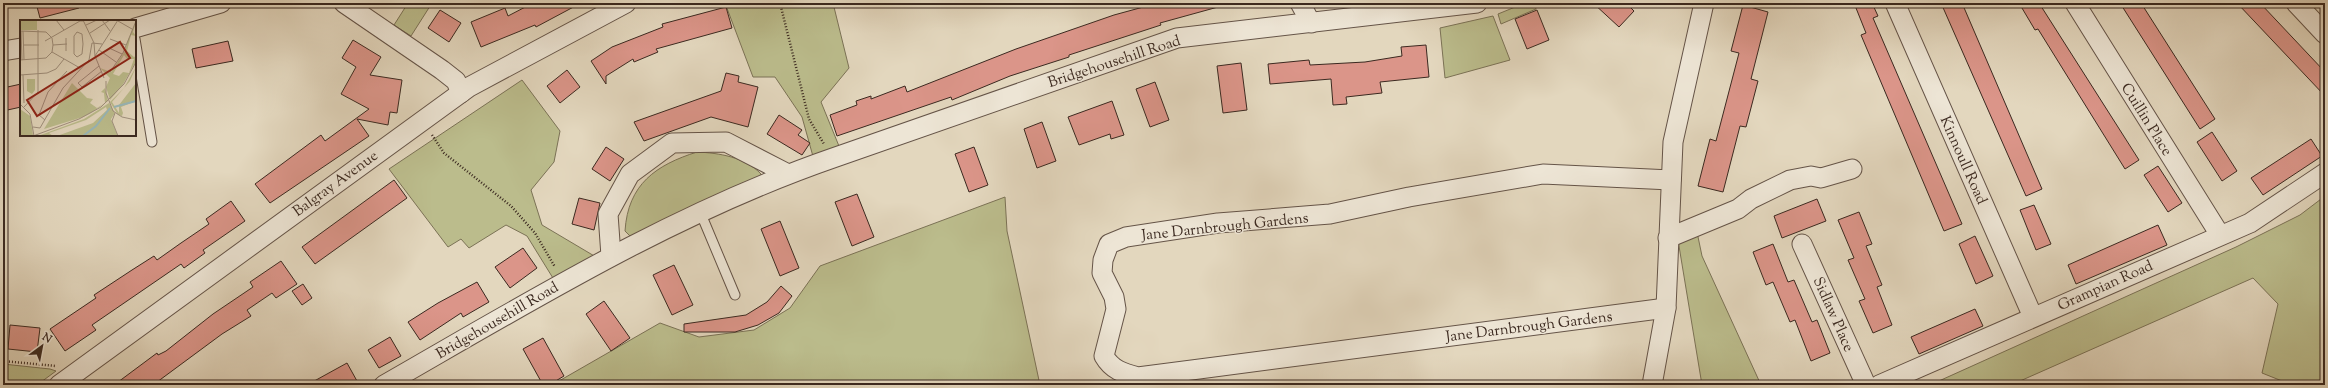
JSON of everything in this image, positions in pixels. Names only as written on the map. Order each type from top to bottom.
[{"type":"street","points":[[136,28],[221,3]]},
{"type":"street","points":[[344,3],[442,70],[456,81],[461,93]]},
{"type":"street","name":"Balgray Avenue","points":[[59,385],[461,93],[626,3]]},
{"type":"street","points":[[1300,3],[1311,24]]},
{"type":"street","name":"Bridgehousehill Road","points":[[384,385],[611,256],[788,174],[833,158],[1177,38],[1311,24],[1477,3]]},
{"type":"street","points":[[1652,385],[1666,308],[1668,238],[1674,142],[1704,3]]},
{"type":"street","name":"Kinnoull Road","points":[[1895,3],[2034,317]]},
{"type":"street","name":"Cuillin Place","points":[[2075,3],[2220,235]]},
{"type":"street","points":[[2296,3],[2325,34]]},
{"type":"street","points":[[3,51],[20,48]]},
{"type":"street","points":[[611,256],[608,214],[611,207],[630,174],[672,143],[726,142],[788,174]]},
{"type":"street","points":[[1668,238],[1738,209],[1751,199],[1790,180],[1811,176],[1821,178],[1852,169]]},
{"type":"street","name":"Grampian Road","points":[[1879,385],[2250,223],[2325,173]]},
{"type":"street","name":"Jane Darnbrough Gardens","points":[[1666,308],[1138,377],[1120,372],[1109,364],[1104,356],[1116,309],[1114,297],[1102,273],[1103,260],[1109,244],[1126,237],[1218,223],[1330,214],[1409,197],[1543,174],[1671,180]]},
{"type":"street","name":"Sidlaw Place","points":[[1802,244],[1866,385]]},
{"type":"lane","points":[[136,45],[152,142]]},
{"type":"lane","points":[[701,214],[735,295]]},
{"type":"path","points":[[780,3],[809,119],[833,158]]},
{"type":"path","points":[[422,120],[444,153],[511,206],[535,234],[564,282]]},
{"type":"path","points":[[3,361],[82,368]]},
{"type":"green space","points":[[408,3],[432,3],[411,36],[394,25]]},
{"type":"green space","points":[[725,3],[833,3],[849,68],[821,102],[841,151],[814,160],[802,117],[775,77],[753,77]]},
{"type":"green space","points":[[1525,3],[1534,3],[1536,9],[1501,24],[1498,14]]},
{"type":"green space","points":[[1493,16],[1510,60],[1445,78],[1440,28]]},
{"type":"green space","points":[[522,80],[560,131],[554,162],[531,190],[542,225],[596,257],[556,283],[527,236],[506,225],[469,248],[461,239],[448,247],[389,169]]},
{"type":"green space","points":[[697,152],[714,153],[740,160],[755,168],[761,174],[760,179],[634,237],[630,236],[625,231],[627,215],[638,189],[657,170],[682,157]]},
{"type":"green space","points":[[2325,196],[2325,385],[2292,385],[2262,373],[2278,304],[2253,278],[2011,385],[1930,385],[2236,247],[2300,215]]},
{"type":"green space","points":[[1005,197],[1007,231],[1040,385],[552,385],[660,323],[699,337],[754,330],[790,308],[820,266]]},
{"type":"green space","points":[[1697,232],[1702,256],[1761,385],[1702,385],[1678,240]]},
{"type":"green space","points":[[3,364],[56,371],[37,385],[3,385]]},
{"type":"building","points":[[36,3],[79,3],[79,8],[40,18]]},
{"type":"building","points":[[533,3],[581,3],[536,27],[535,25],[481,47],[471,22],[505,8],[508,16]]},
{"type":"building","points":[[1158,3],[1217,3],[1218,7],[1160,23],[1161,25],[1010,76],[952,100],[951,97],[837,136],[830,115],[857,105],[856,101],[871,96],[871,99],[905,86],[907,92],[1016,49],[1114,15]]},
{"type":"building","points":[[1593,3],[1626,3],[1634,11],[1619,27]]},
{"type":"building","points":[[1854,3],[1872,3],[1878,16],[1873,18],[1962,224],[1944,231],[1861,35],[1866,33]]},
{"type":"building","points":[[1941,3],[1962,3],[2042,189],[2026,196]]},
{"type":"building","points":[[2019,3],[2039,3],[2139,160],[2125,169],[2038,29],[2035,30]]},
{"type":"building","points":[[2120,3],[2141,3],[2215,119],[2200,129]]},
{"type":"building","points":[[2237,3],[2260,3],[2325,72],[2325,96]]},
{"type":"building","points":[[1743,5],[1768,12],[1751,79],[1758,81],[1746,127],[1740,126],[1723,192],[1698,186],[1710,139],[1716,141],[1739,53],[1731,51]]},
{"type":"building","points":[[726,7],[732,28],[656,49],[658,52],[634,62],[633,59],[606,76],[606,84],[591,61],[612,47],[663,27],[662,24]]},
{"type":"building","points":[[440,10],[461,23],[449,42],[428,28]]},
{"type":"building","points":[[1537,10],[1549,40],[1527,49],[1515,19]]},
{"type":"building","points":[[353,40],[381,57],[370,75],[402,80],[397,113],[390,112],[388,125],[357,119],[369,136],[270,203],[255,184],[321,135],[325,141],[369,109],[341,94],[356,67],[342,58]]},
{"type":"building","points":[[228,41],[233,61],[196,68],[192,49]]},
{"type":"building","points":[[1426,45],[1429,77],[1380,82],[1382,93],[1346,97],[1347,104],[1333,105],[1331,79],[1270,84],[1268,64],[1309,60],[1310,65],[1365,62],[1402,56],[1401,47]]},
{"type":"building","points":[[1241,63],[1247,110],[1223,113],[1217,66]]},
{"type":"building","points":[[567,70],[580,87],[560,103],[547,86]]},
{"type":"building","points":[[726,73],[739,76],[738,82],[758,87],[748,127],[711,117],[644,141],[634,122],[721,91]]},
{"type":"building","points":[[1155,82],[1169,120],[1150,127],[1136,89]]},
{"type":"building","points":[[20,84],[20,107],[3,111],[3,88]]},
{"type":"building","points":[[1112,101],[1124,135],[1111,139],[1110,134],[1079,145],[1068,117]]},
{"type":"building","points":[[779,115],[802,130],[798,135],[810,143],[802,155],[767,134]]},
{"type":"building","points":[[1042,122],[1056,161],[1037,168],[1024,129]]},
{"type":"building","points":[[2212,132],[2237,171],[2222,181],[2197,142]]},
{"type":"building","points":[[2311,139],[2322,156],[2263,195],[2251,178]]},
{"type":"building","points":[[606,147],[624,159],[610,181],[592,169]]},
{"type":"building","points":[[974,147],[988,185],[969,192],[955,154]]},
{"type":"building","points":[[2158,166],[2182,203],[2168,212],[2144,175]]},
{"type":"building","points":[[394,180],[407,198],[315,264],[302,247]]},
{"type":"building","points":[[857,194],[874,237],[852,246],[835,202]]},
{"type":"building","points":[[579,198],[600,203],[594,230],[572,224]]},
{"type":"building","points":[[1817,199],[1826,221],[1782,238],[1774,216]]},
{"type":"building","points":[[231,201],[245,221],[203,250],[205,253],[184,268],[181,264],[92,325],[96,330],[65,351],[50,329],[96,298],[94,295],[154,256],[157,260],[209,224],[206,219]]},
{"type":"building","points":[[2034,205],[2051,244],[2036,250],[2020,210]]},
{"type":"building","points":[[1859,212],[1872,244],[1866,246],[1882,285],[1877,287],[1892,325],[1873,333],[1859,301],[1865,299],[1848,260],[1854,258],[1838,220]]},
{"type":"building","points":[[780,221],[799,268],[780,276],[761,229]]},
{"type":"building","points":[[2158,225],[2167,245],[2076,284],[2068,265]]},
{"type":"building","points":[[1975,236],[1993,276],[1976,284],[1959,244]]},
{"type":"building","points":[[1773,244],[1788,282],[1794,280],[1812,322],[1817,320],[1830,353],[1811,361],[1795,320],[1790,322],[1773,282],[1766,285],[1753,252]]},
{"type":"building","points":[[523,248],[537,268],[510,288],[495,267]]},
{"type":"building","points":[[281,261],[297,284],[276,298],[272,293],[247,310],[251,316],[222,334],[153,385],[114,385],[157,353],[158,355],[166,351],[213,314],[253,287],[250,282]]},
{"type":"building","points":[[674,265],[693,305],[672,315],[653,275]]},
{"type":"building","points":[[477,282],[489,302],[463,317],[461,313],[420,340],[408,322],[438,303]]},
{"type":"building","points":[[303,284],[312,298],[302,305],[292,291]]},
{"type":"building","points":[[781,286],[792,296],[779,313],[758,325],[735,332],[684,332],[684,324],[746,315],[767,302]]},
{"type":"building","points":[[604,301],[630,338],[611,351],[586,314]]},
{"type":"building","points":[[1975,309],[1983,326],[1919,354],[1911,337]]},
{"type":"building","points":[[10,325],[40,328],[37,352],[8,349]]},
{"type":"building","points":[[390,337],[401,356],[379,368],[368,350]]},
{"type":"building","points":[[543,338],[564,376],[549,385],[543,385],[523,349]]},
{"type":"building","points":[[347,363],[357,381],[350,385],[307,385]]}]
